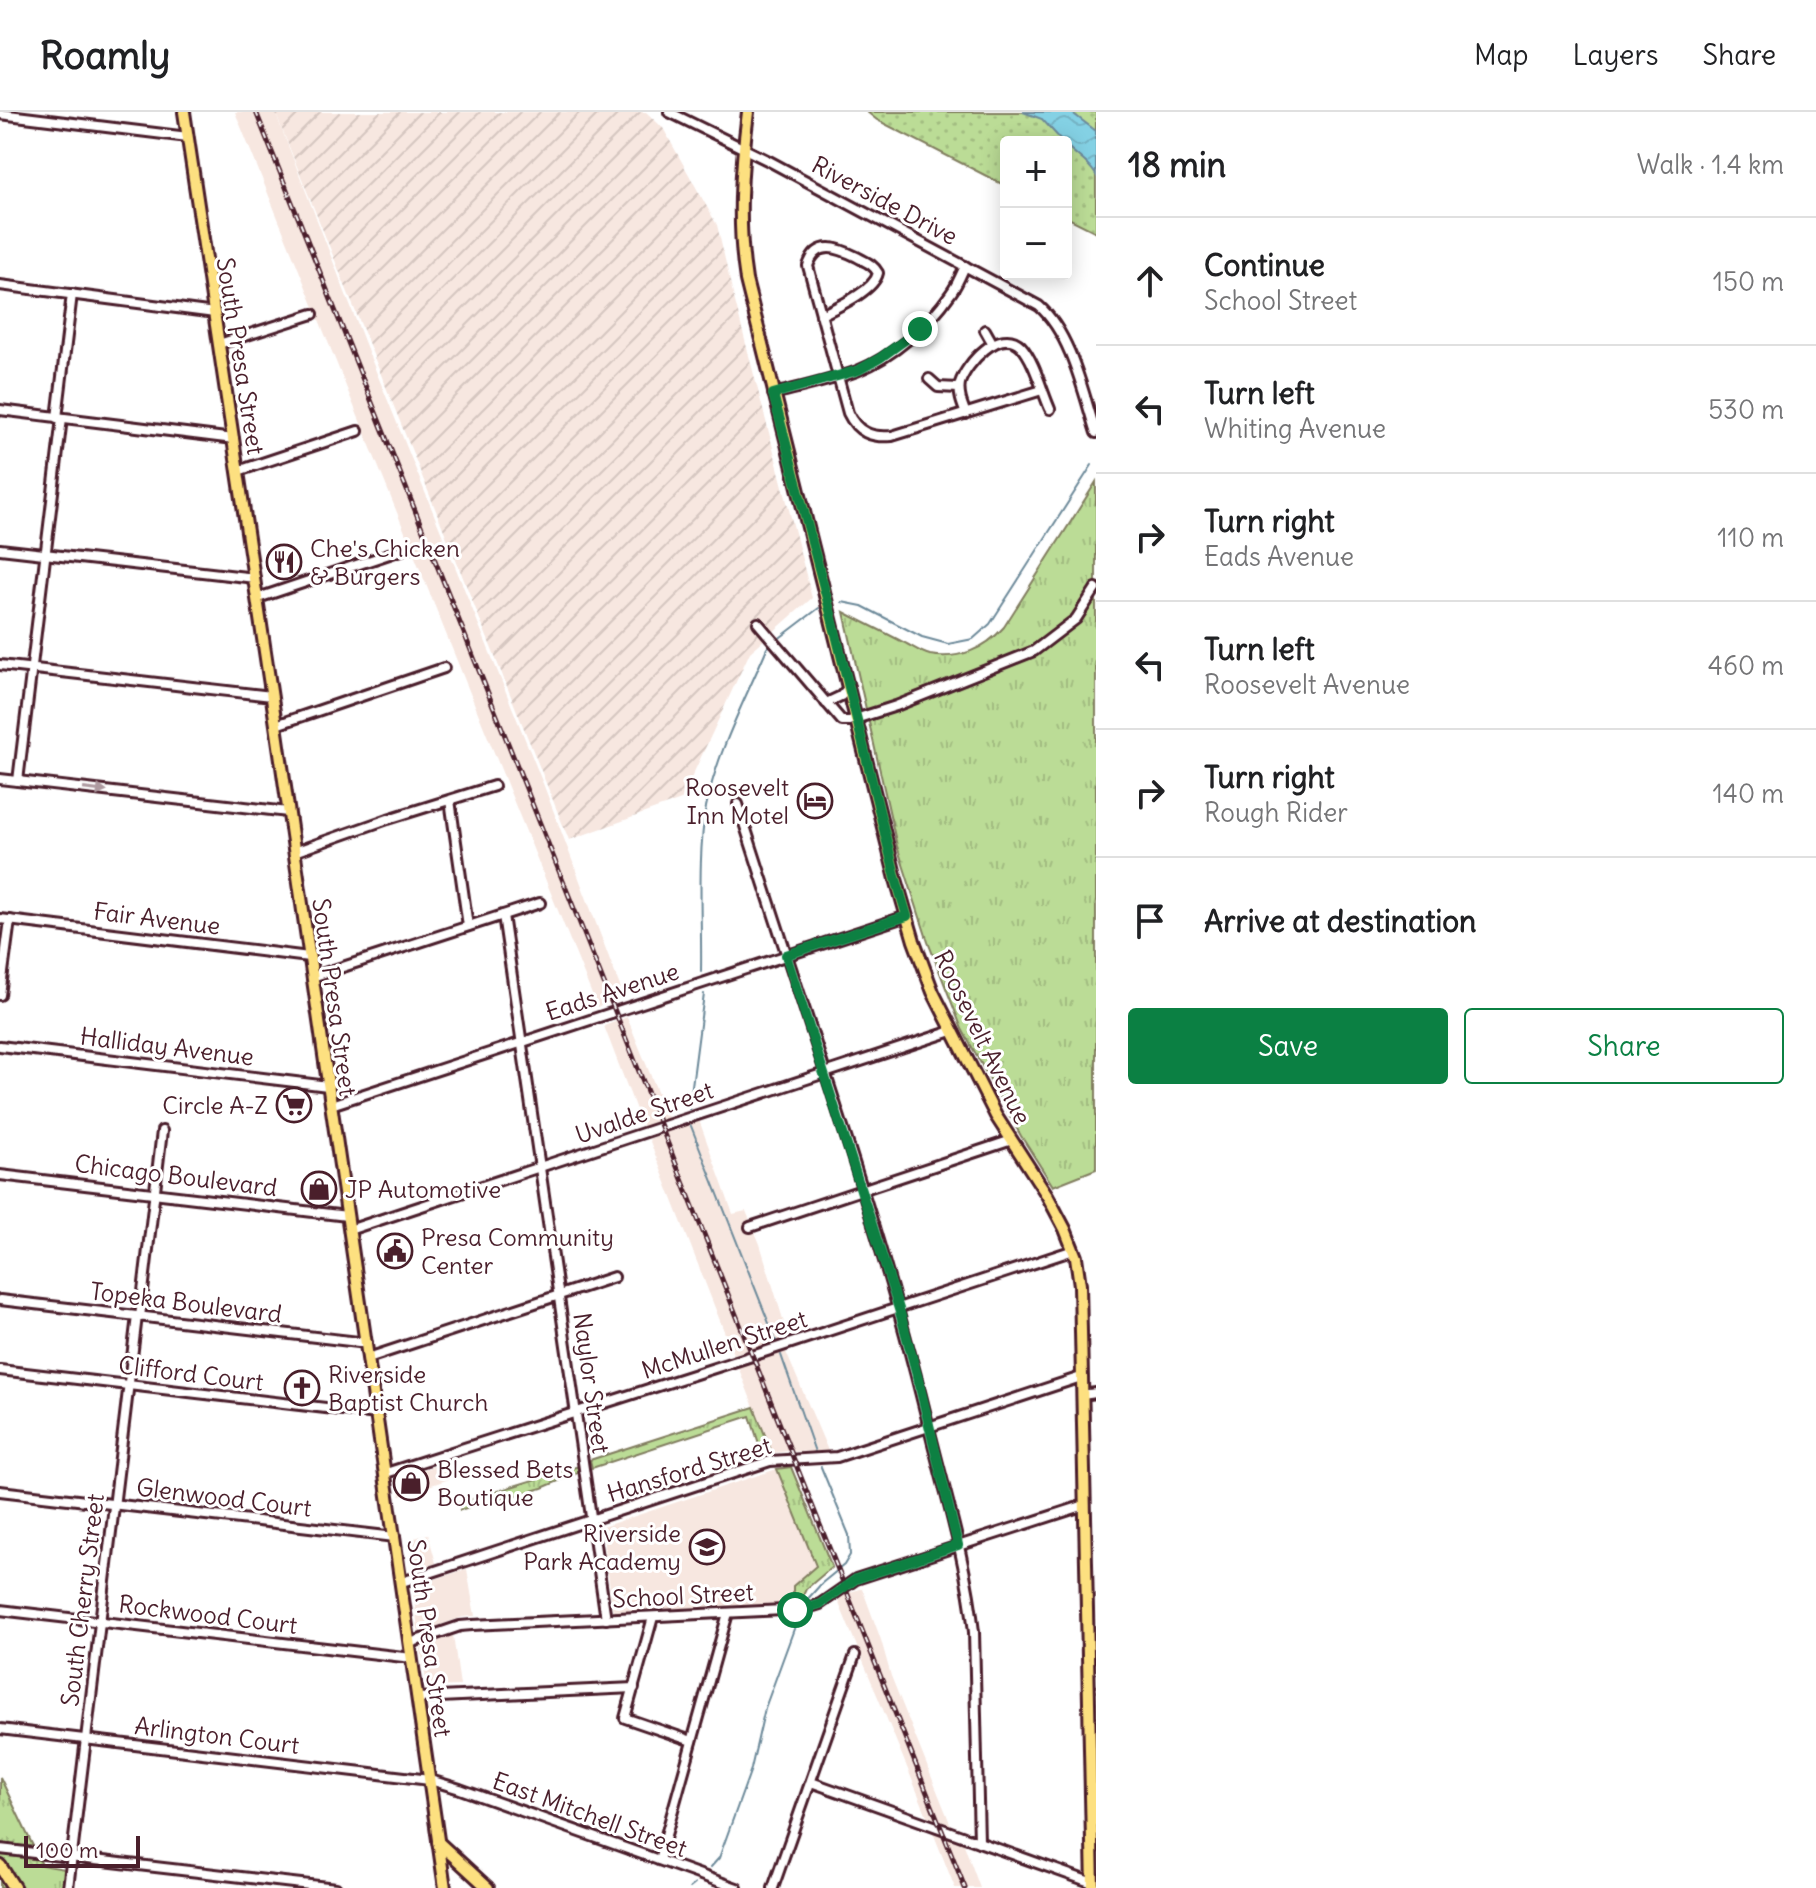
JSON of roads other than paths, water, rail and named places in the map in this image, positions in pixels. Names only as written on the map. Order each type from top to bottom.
[{"type":"highway","points":[[0,1866],[13,1888]]},
{"type":"main road","name":"South Presa Street","points":[[184,112],[258,598],[445,1888]]},
{"type":"main road","name":"Roosevelt Avenue","points":[[748,112],[740,247],[746,280],[896,879],[922,964],[952,1031],[996,1116],[1047,1195],[1074,1250],[1080,1285],[1081,1377],[1090,1478],[1085,1505],[1091,1561],[1093,1886]]},
{"type":"main road","points":[[438,1842],[488,1888]]},
{"type":"street","name":"Riverside Drive","points":[[669,112],[744,148],[1039,306],[1050,315],[1065,338],[1096,433]]},
{"type":"street","points":[[0,114],[188,137]]},
{"type":"street","points":[[821,315],[865,291],[876,280],[878,273],[874,266],[834,247],[821,250],[813,256],[808,266],[821,315],[838,376],[852,421],[859,429],[874,436],[892,436],[1042,390]]},
{"type":"street","points":[[773,394],[859,370],[880,358],[920,329],[952,292],[965,266]]},
{"type":"street","points":[[0,285],[215,313]]},
{"type":"street","points":[[18,781],[46,554],[72,294]]},
{"type":"street","points":[[219,344],[313,314]]},
{"type":"street","points":[[985,330],[993,344]]},
{"type":"street","points":[[966,414],[959,388],[970,365],[993,344],[1007,340],[1021,347],[1029,359],[1050,409]]},
{"type":"street","points":[[929,379],[938,387],[959,388]]},
{"type":"street","points":[[0,410],[234,439]]},
{"type":"street","points":[[238,471],[358,431]]},
{"type":"street","points":[[258,598],[410,547]]},
{"type":"street","points":[[0,549],[255,578]]},
{"type":"street","points":[[758,623],[842,721],[857,720],[1034,651],[1076,619],[1096,588]]},
{"type":"street","points":[[0,665],[272,696]]},
{"type":"street","points":[[276,725],[444,668]]},
{"type":"street","points":[[826,703],[841,696],[849,687]]},
{"type":"street","points":[[0,779],[288,812]]},
{"type":"street","points":[[294,852],[494,786]]},
{"type":"street","points":[[450,800],[468,926]]},
{"type":"street","points":[[738,804],[899,1309],[958,1545],[974,1632],[979,1842]]},
{"type":"street","points":[[312,977],[540,903]]},
{"type":"street","name":"Naylor Street","points":[[503,915],[606,1619]]},
{"type":"street","name":"Eads Avenue","points":[[331,1105],[907,916]]},
{"type":"street","points":[[0,995],[5,920]]},
{"type":"street","name":"Fair Avenue","points":[[5,920],[309,957]]},
{"type":"street","name":"Uvalde Street","points":[[349,1230],[952,1031]]},
{"type":"street","name":"Halliday Avenue","points":[[0,1046],[328,1086]]},
{"type":"street","name":"South Cherry Street","points":[[68,1888],[113,1504],[162,1131]]},
{"type":"street","points":[[750,1227],[1012,1140]]},
{"type":"street","name":"Chicago Boulevard","points":[[0,1175],[347,1216]]},
{"type":"street","name":"McMullen Street","points":[[386,1473],[1074,1250]]},
{"type":"street","points":[[368,1358],[614,1277]]},
{"type":"street","name":"Topeka Boulevard","points":[[0,1300],[367,1343]]},
{"type":"street","name":"Clifford Court","points":[[0,1370],[377,1414]]},
{"type":"street","name":"Hansford Street","points":[[402,1582],[770,1461],[837,1457],[1081,1377]]},
{"type":"street","points":[[1082,1395],[1096,1393]]},
{"type":"street","name":"Glenwood Court","points":[[0,1491],[395,1537]]},
{"type":"street","name":"School Street","points":[[410,1643],[460,1626],[812,1608],[856,1579],[1085,1505]]},
{"type":"street","name":"Rockwood Court","points":[[0,1610],[412,1658]]},
{"type":"street","points":[[659,1860],[728,1613]]},
{"type":"street","points":[[653,1617],[625,1718],[692,1741]]},
{"type":"street","points":[[773,1888],[855,1655]]},
{"type":"street","points":[[418,1698],[634,1688]]},
{"type":"street","name":"Arlington Court","points":[[0,1729],[430,1780]]},
{"type":"street","name":"East Mitchell Street","points":[[430,1780],[737,1888]]},
{"type":"street","points":[[811,1782],[1093,1886]]},
{"type":"street","points":[[0,1849],[336,1888]]},
{"type":"water","points":[[1023,112],[1071,112],[1096,131],[1096,175],[1072,150],[1072,136],[1058,136],[1042,119]]},
{"type":"waterway","points":[[842,602],[862,606],[922,637],[948,644],[973,639],[990,624],[1092,465]]},
{"type":"waterway","points":[[777,640],[819,608]]},
{"type":"waterway","points":[[701,972],[701,868],[706,807],[724,746],[767,648],[772,644]]},
{"type":"waterway","points":[[689,1109],[704,994]]},
{"type":"waterway","points":[[691,1126],[776,1341]]},
{"type":"waterway","points":[[781,1355],[815,1452]]},
{"type":"waterway","points":[[805,1602],[844,1565],[850,1555],[849,1535],[821,1467]]},
{"type":"waterway","points":[[710,1868],[719,1858],[751,1769],[765,1708],[798,1618]]},
{"type":"waterway","points":[[690,1888],[695,1884]]},
{"type":"railway","points":[[256,112],[965,1888]]},
{"type":"place","name":"Che's Chicken & Burgers","points":[[284,562]]},
{"type":"place","name":"Roosevelt Inn Motel","points":[[815,801]]},
{"type":"place","name":"Circle A-Z","points":[[294,1105]]},
{"type":"place","name":"JP Automotive","points":[[319,1189]]},
{"type":"place","name":"Presa Community Center","points":[[395,1251]]},
{"type":"place","name":"Riverside Baptist Church","points":[[302,1388]]},
{"type":"place","name":"Blessed Bets Boutique","points":[[411,1483]]},
{"type":"place","name":"Riverside Park Academy","points":[[707,1547]]}]
